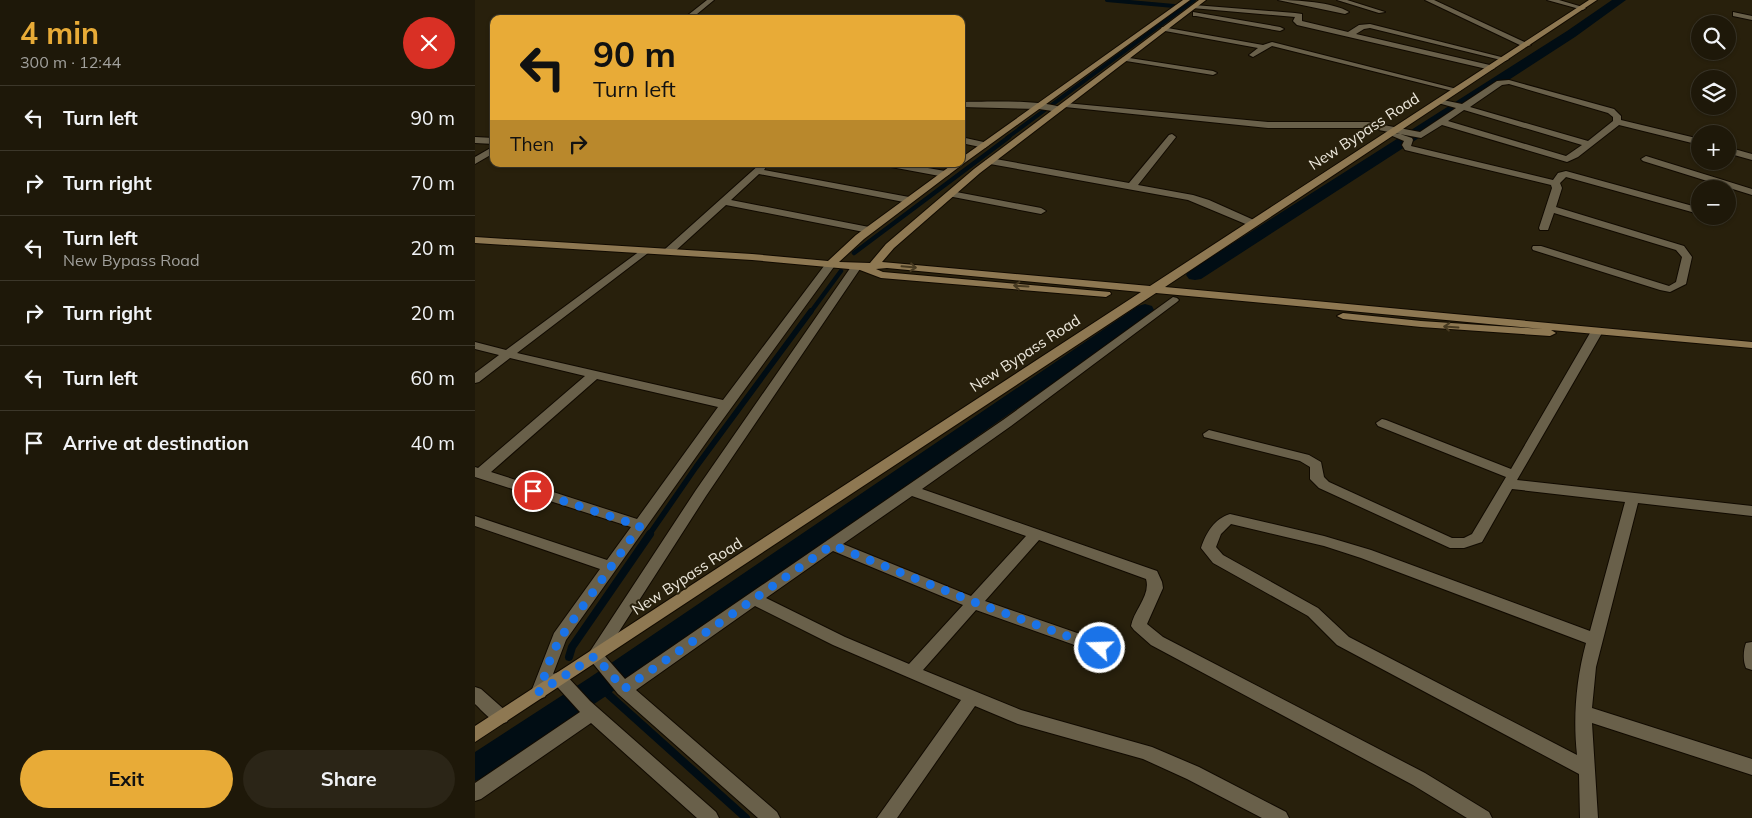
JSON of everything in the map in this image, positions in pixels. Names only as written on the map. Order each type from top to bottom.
[{"type":"street","points":[[691,15],[711,0]]},
{"type":"street","points":[[874,265],[890,246],[1051,107],[1187,0]]},
{"type":"street","points":[[965,159],[985,145],[1051,107],[1126,59],[1203,0]]},
{"type":"street","points":[[1281,0],[1323,6],[1345,12]]},
{"type":"street","points":[[1345,0],[1381,12]]},
{"type":"street","points":[[1428,0],[1527,45]]},
{"type":"street","points":[[1549,0],[1583,8]]},
{"type":"street","name":"New Bypass Road","points":[[475,735],[1252,223],[1454,105],[1457,90],[1594,0]]},
{"type":"street","points":[[1190,10],[1280,29]]},
{"type":"street","points":[[1190,10],[1295,15],[1299,16],[1297,21],[1300,23],[1491,68]]},
{"type":"street","points":[[1736,14],[1752,18]]},
{"type":"street","points":[[1349,35],[1362,27],[1371,26],[1505,59]]},
{"type":"street","points":[[1165,29],[1264,47]]},
{"type":"street","points":[[1253,54],[1272,44],[1457,90]]},
{"type":"street","points":[[1126,59],[1213,73]]},
{"type":"street","points":[[965,104],[1051,107],[1268,125],[1356,125],[1404,134],[1423,134],[1442,122],[1454,105],[1500,83],[1509,82],[1611,111],[1617,116],[1617,122]]},
{"type":"street","points":[[1454,105],[1589,144]]},
{"type":"street","points":[[1442,122],[1561,158],[1572,157],[1617,122]]},
{"type":"street","points":[[1617,122],[1691,140]]},
{"type":"street","points":[[1404,134],[1410,141],[1406,145],[1408,148],[1555,183]]},
{"type":"street","points":[[1131,187],[1172,137]]},
{"type":"street","points":[[475,140],[490,141]]},
{"type":"street","points":[[965,141],[985,145]]},
{"type":"street","points":[[475,161],[490,152]]},
{"type":"street","points":[[1736,153],[1752,157]]},
{"type":"street","points":[[1646,159],[1752,192]]},
{"type":"street","points":[[990,161],[1206,202],[1252,223]]},
{"type":"street","points":[[668,252],[762,167]]},
{"type":"street","points":[[907,167],[945,174]]},
{"type":"street","points":[[539,692],[552,654],[561,637],[726,405],[831,264],[869,230],[955,167]]},
{"type":"street","points":[[757,171],[909,200]]},
{"type":"street","points":[[1555,183],[1561,175],[1566,174],[1691,209]]},
{"type":"street","points":[[1545,228],[1557,188],[1555,183]]},
{"type":"street","points":[[951,194],[1041,212]]},
{"type":"street","points":[[723,201],[869,230]]},
{"type":"street","points":[[1537,248],[1660,287],[1670,288],[1681,284],[1687,257],[1680,248],[1551,209]]},
{"type":"street","points":[[478,242],[962,271],[1572,327],[1600,333],[1752,345]]},
{"type":"street","points":[[475,379],[644,251]]},
{"type":"street","points":[[859,266],[881,275],[1421,324],[1574,335],[1600,333]]},
{"type":"street","points":[[771,818],[617,681],[595,656],[701,493],[859,266]]},
{"type":"street","points":[[617,681],[754,599],[1007,423],[1173,300]]},
{"type":"street","points":[[1209,434],[1312,462],[1316,465],[1317,479],[1324,485],[1450,543],[1462,545],[1477,538],[1600,333]]},
{"type":"street","points":[[475,345],[594,375],[726,405]]},
{"type":"street","points":[[477,473],[594,375]]},
{"type":"street","points":[[1382,423],[1511,480],[1752,511]]},
{"type":"street","points":[[477,473],[640,526]]},
{"type":"street","points":[[911,490],[1152,575],[1156,582],[1156,589],[1139,618],[1139,626],[1145,633],[1419,779],[1483,818]]},
{"type":"street","points":[[1589,818],[1589,790],[1584,741],[1588,667],[1633,497]]},
{"type":"street","points":[[1586,769],[1343,641],[1313,612],[1218,559],[1208,548],[1209,542],[1220,525],[1230,519],[1324,541],[1366,554],[1595,640]]},
{"type":"street","points":[[475,521],[610,567]]},
{"type":"street","points":[[911,672],[1036,534]]},
{"type":"street","points":[[832,545],[974,602],[1100,648]]},
{"type":"street","points":[[754,599],[839,641],[1017,717],[1146,752],[1280,818]]},
{"type":"street","points":[[1752,648],[1752,663]]},
{"type":"street","points":[[559,679],[583,705],[710,818]]},
{"type":"street","points":[[475,694],[501,717]]},
{"type":"street","points":[[886,818],[972,698]]},
{"type":"street","points":[[475,793],[583,705]]},
{"type":"street","points":[[1584,714],[1752,767]]},
{"type":"waterway","points":[[1107,0],[1174,6]]},
{"type":"waterway","points":[[1007,138],[1194,0]]},
{"type":"waterway","points":[[1195,275],[1571,34],[1620,0]]},
{"type":"waterway","points":[[854,253],[1009,137]]},
{"type":"waterway","points":[[810,313],[841,271]]},
{"type":"waterway","points":[[475,768],[599,686],[1145,310]]},
{"type":"waterway","points":[[649,535],[696,467],[811,311]]},
{"type":"waterway","points":[[569,657],[572,647],[650,534]]},
{"type":"waterway","points":[[609,695],[746,818]]},
{"type":"route","points":[[533,491],[640,526],[561,637],[552,654],[539,692],[595,656],[624,689],[832,545],[974,602],[1100,648]]}]
